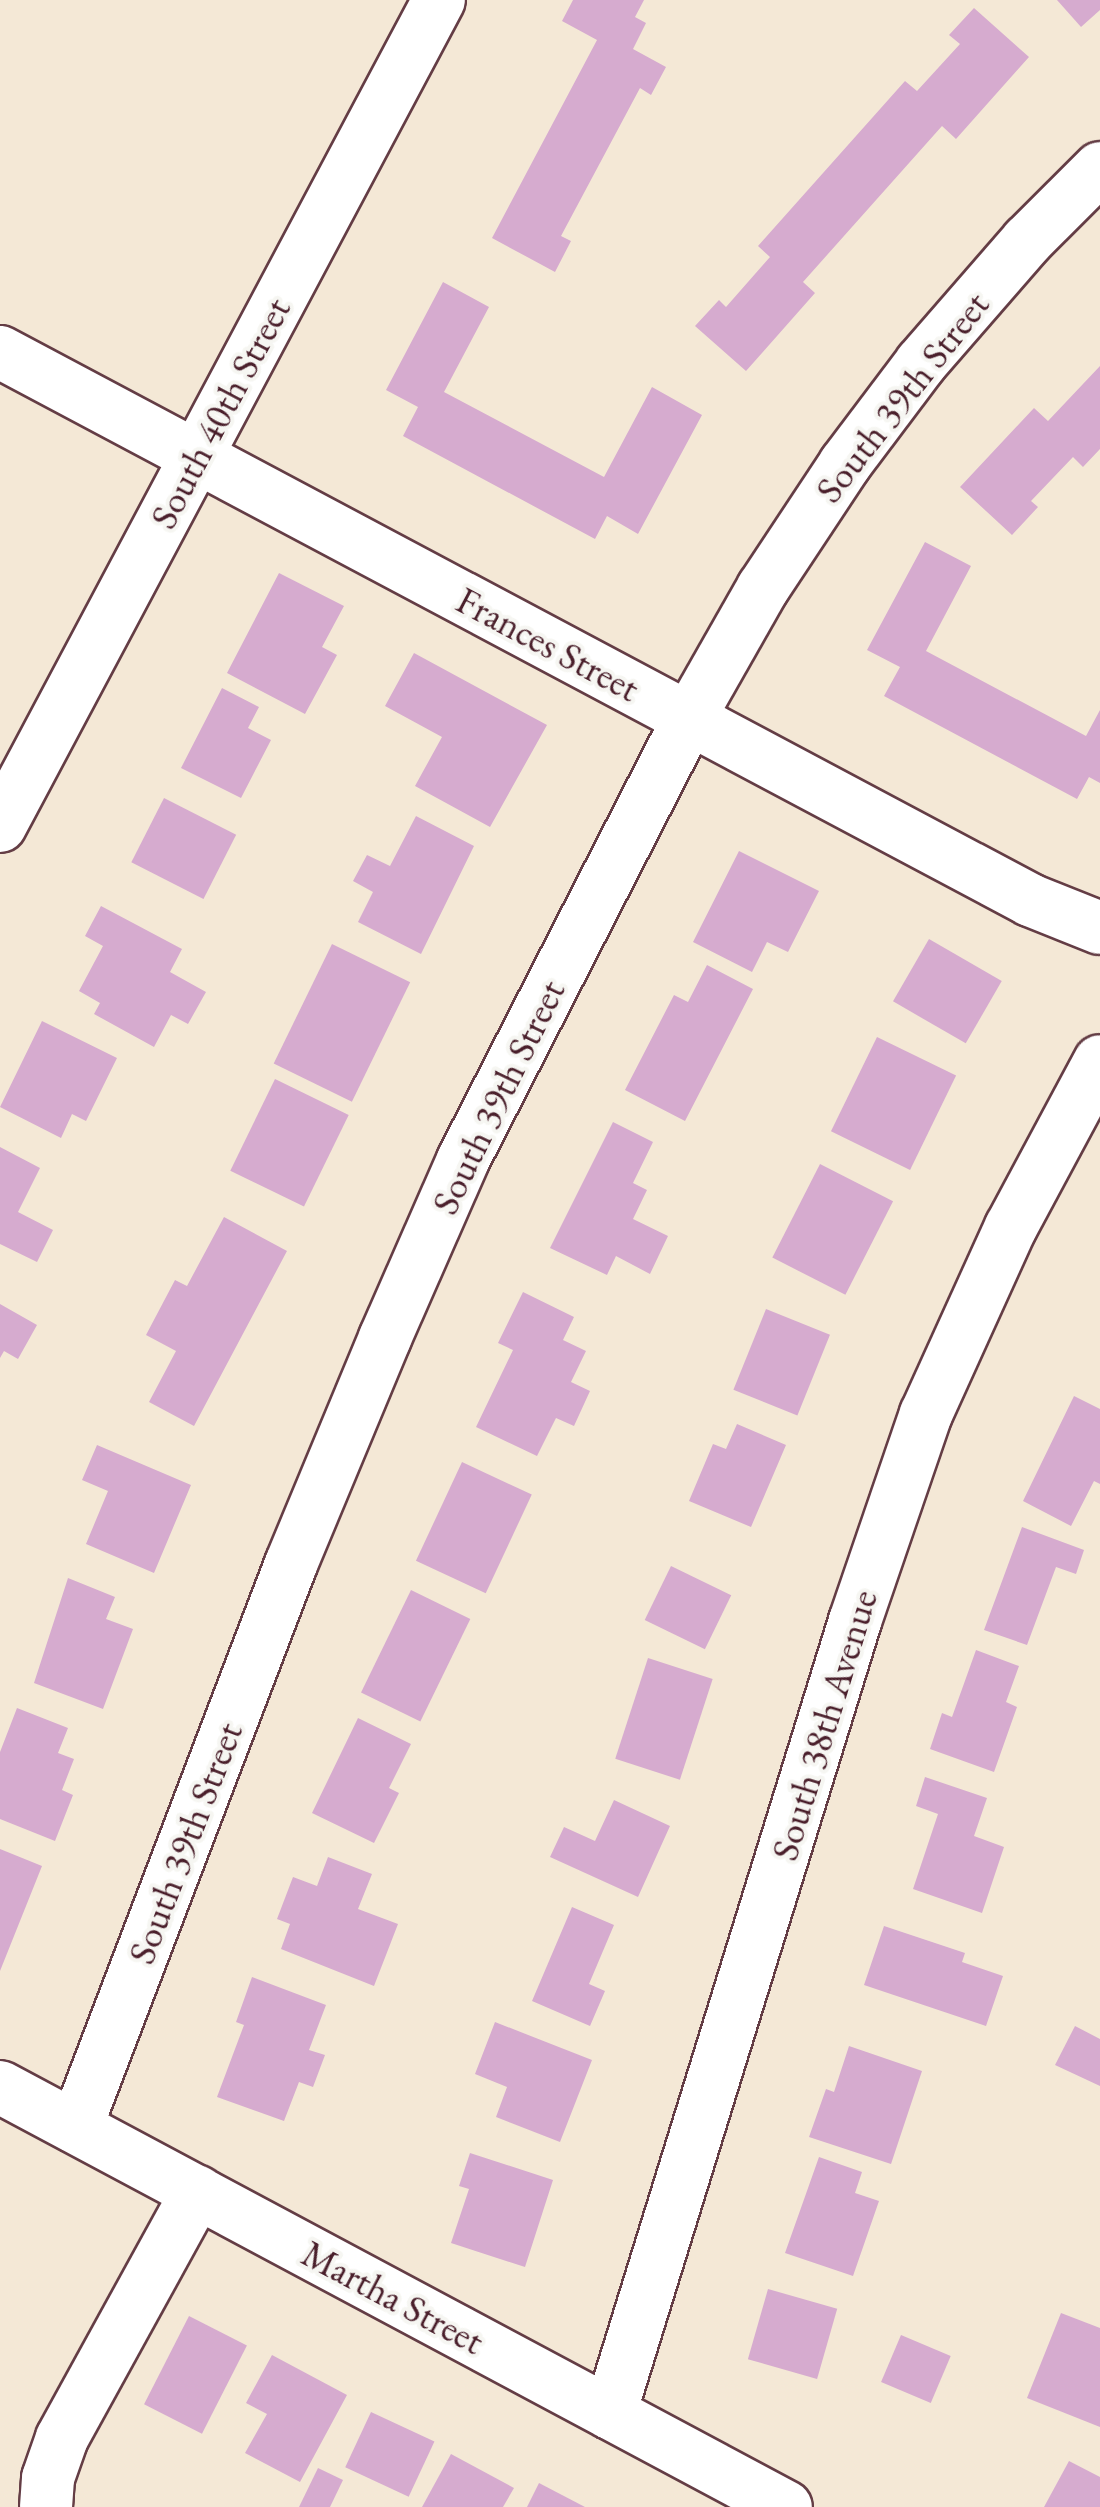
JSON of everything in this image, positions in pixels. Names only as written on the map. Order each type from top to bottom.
[{"type":"street","name":"South 40th Street","points":[[0,826],[438,0]]},
{"type":"street","name":"South 39th Street","points":[[76,2128],[291,1564],[385,1338],[463,1160],[689,718],[763,588],[845,464],[921,363],[1027,241],[1100,168]]},
{"type":"street","name":"Frances Street","points":[[0,352],[1030,900],[1100,928]]},
{"type":"street","name":"South 38th Avenue","points":[[610,2413],[855,1622],[926,1414],[1002,1244],[1100,1061]]},
{"type":"street","name":"Martha Street","points":[[0,2087],[786,2507]]},
{"type":"street","points":[[46,2507],[48,2478],[62,2438],[197,2192]]},
{"type":"building","points":[[573,0],[644,0],[635,17],[646,23],[633,49],[666,67],[651,95],[640,88],[561,236],[571,241],[555,272],[492,238],[597,40],[562,21]]},
{"type":"building","points":[[1057,0],[1100,0],[1100,10],[1081,27]]},
{"type":"building","points":[[974,8],[1029,57],[956,139],[942,126],[803,282],[815,293],[746,371],[695,326],[719,300],[726,307],[770,257],[758,246],[905,81],[917,91],[960,44],[949,35]]},
{"type":"building","points":[[443,282],[489,307],[444,392],[604,477],[652,387],[702,415],[638,534],[607,516],[595,539],[403,436],[418,407],[386,390]]},
{"type":"building","points":[[1100,366],[1100,449],[1083,467],[1073,457],[1031,501],[1038,507],[1012,535],[960,487],[1034,408],[1048,421]]},
{"type":"building","points":[[925,542],[971,566],[926,651],[1086,736],[1100,710],[1100,783],[1089,777],[1077,799],[884,696],[900,667],[867,650]]},
{"type":"building","points":[[279,573],[344,606],[322,647],[337,655],[305,714],[227,673]]},
{"type":"building","points":[[414,653],[547,725],[490,827],[415,786],[442,737],[385,706]]},
{"type":"building","points":[[222,688],[259,707],[248,728],[271,740],[241,798],[181,768]]},
{"type":"building","points":[[164,798],[236,835],[203,899],[131,862]]},
{"type":"building","points":[[416,816],[474,846],[421,954],[358,922],[373,892],[353,881],[367,855],[390,866]]},
{"type":"building","points":[[739,851],[819,891],[788,952],[767,942],[752,972],[693,942]]},
{"type":"building","points":[[101,906],[182,949],[170,972],[206,992],[188,1024],[171,1015],[154,1047],[94,1014],[100,1003],[79,991],[103,946],[85,936]]},
{"type":"building","points":[[929,939],[1002,981],[966,1043],[893,1001]]},
{"type":"building","points":[[332,944],[410,982],[352,1102],[274,1064]]},
{"type":"building","points":[[707,965],[753,989],[685,1121],[625,1090],[674,995],[688,1002]]},
{"type":"building","points":[[42,1021],[117,1058],[86,1121],[72,1114],[61,1138],[0,1107]]},
{"type":"building","points":[[877,1037],[956,1076],[910,1170],[831,1131]]},
{"type":"building","points":[[275,1079],[349,1115],[304,1207],[230,1171]]},
{"type":"building","points":[[613,1122],[653,1142],[633,1183],[647,1190],[633,1219],[668,1236],[650,1274],[616,1256],[607,1275],[550,1248]]},
{"type":"building","points":[[0,1147],[40,1168],[18,1212],[53,1230],[37,1262],[0,1244]]},
{"type":"building","points":[[820,1164],[893,1201],[845,1295],[772,1258]]},
{"type":"building","points":[[224,1217],[287,1251],[194,1426],[149,1402],[176,1351],[146,1335],[175,1280],[187,1286]]},
{"type":"building","points":[[523,1292],[574,1317],[563,1340],[586,1351],[571,1382],[590,1391],[574,1426],[556,1418],[537,1456],[476,1427],[513,1350],[498,1343]]},
{"type":"building","points":[[0,1304],[37,1325],[18,1359],[4,1351],[0,1358]]},
{"type":"building","points":[[766,1309],[830,1335],[797,1416],[733,1390]]},
{"type":"building","points":[[1074,1396],[1100,1409],[1100,1484],[1094,1481],[1071,1526],[1023,1501]]},
{"type":"building","points":[[737,1424],[786,1445],[751,1527],[689,1501],[713,1444],[726,1449]]},
{"type":"building","points":[[97,1445],[191,1485],[154,1573],[86,1544],[108,1491],[82,1480]]},
{"type":"building","points":[[462,1462],[532,1495],[486,1593],[416,1561]]},
{"type":"building","points":[[1022,1527],[1084,1550],[1076,1574],[1056,1567],[1027,1645],[984,1630]]},
{"type":"building","points":[[671,1566],[731,1595],[705,1649],[645,1620]]},
{"type":"building","points":[[68,1578],[115,1597],[106,1619],[133,1629],[103,1709],[34,1683]]},
{"type":"building","points":[[411,1590],[470,1619],[420,1721],[361,1692]]},
{"type":"building","points":[[976,1650],[1019,1666],[1006,1702],[1017,1707],[994,1772],[930,1749],[942,1713],[952,1717]]},
{"type":"building","points":[[648,1658],[713,1679],[680,1780],[615,1759]]},
{"type":"building","points":[[17,1708],[68,1728],[58,1753],[74,1759],[62,1790],[73,1795],[55,1841],[0,1819],[0,1752]]},
{"type":"building","points":[[358,1718],[411,1744],[389,1788],[399,1793],[374,1843],[312,1813]]},
{"type":"building","points":[[925,1777],[987,1798],[974,1836],[1004,1847],[982,1913],[913,1889],[938,1814],[916,1806]]},
{"type":"building","points":[[614,1800],[670,1826],[638,1897],[550,1857],[564,1827],[595,1841]]},
{"type":"building","points":[[0,1849],[42,1866],[0,1971]]},
{"type":"building","points":[[328,1857],[372,1874],[358,1909],[398,1924],[374,1986],[281,1949],[290,1924],[277,1919],[293,1877],[317,1886]]},
{"type":"building","points":[[572,1907],[614,1925],[589,1984],[605,1991],[590,2026],[532,2001]]},
{"type":"building","points":[[884,1926],[965,1953],[962,1962],[1003,1976],[986,2026],[864,1985]]},
{"type":"building","points":[[252,1977],[326,2005],[309,2050],[325,2055],[313,2087],[299,2082],[284,2121],[217,2097],[244,2025],[236,2022]]},
{"type":"building","points":[[495,2022],[592,2060],[560,2142],[496,2117],[507,2087],[475,2074]]},
{"type":"building","points":[[1075,2026],[1100,2039],[1100,2086],[1055,2065]]},
{"type":"building","points":[[849,2046],[922,2071],[891,2164],[809,2137],[826,2089],[834,2092]]},
{"type":"building","points":[[470,2153],[553,2180],[525,2267],[451,2243],[469,2189],[459,2186]]},
{"type":"building","points":[[819,2157],[862,2172],[855,2193],[879,2201],[853,2276],[785,2253]]},
{"type":"building","points":[[768,2289],[837,2309],[817,2379],[748,2359]]},
{"type":"building","points":[[1061,2313],[1100,2328],[1100,2427],[1027,2398]]},
{"type":"building","points":[[189,2316],[247,2346],[202,2434],[144,2404]]},
{"type":"building","points":[[901,2335],[951,2356],[931,2403],[881,2382]]},
{"type":"building","points":[[272,2355],[347,2395],[300,2482],[245,2453],[267,2414],[246,2403]]},
{"type":"building","points":[[371,2412],[434,2442],[409,2497],[345,2467]]},
{"type":"building","points":[[451,2454],[514,2488],[503,2507],[422,2507]]},
{"type":"building","points":[[1069,2461],[1100,2477],[1100,2507],[1044,2507]]},
{"type":"building","points":[[318,2468],[343,2480],[330,2507],[299,2507]]},
{"type":"building","points":[[539,2483],[585,2507],[527,2507]]}]
